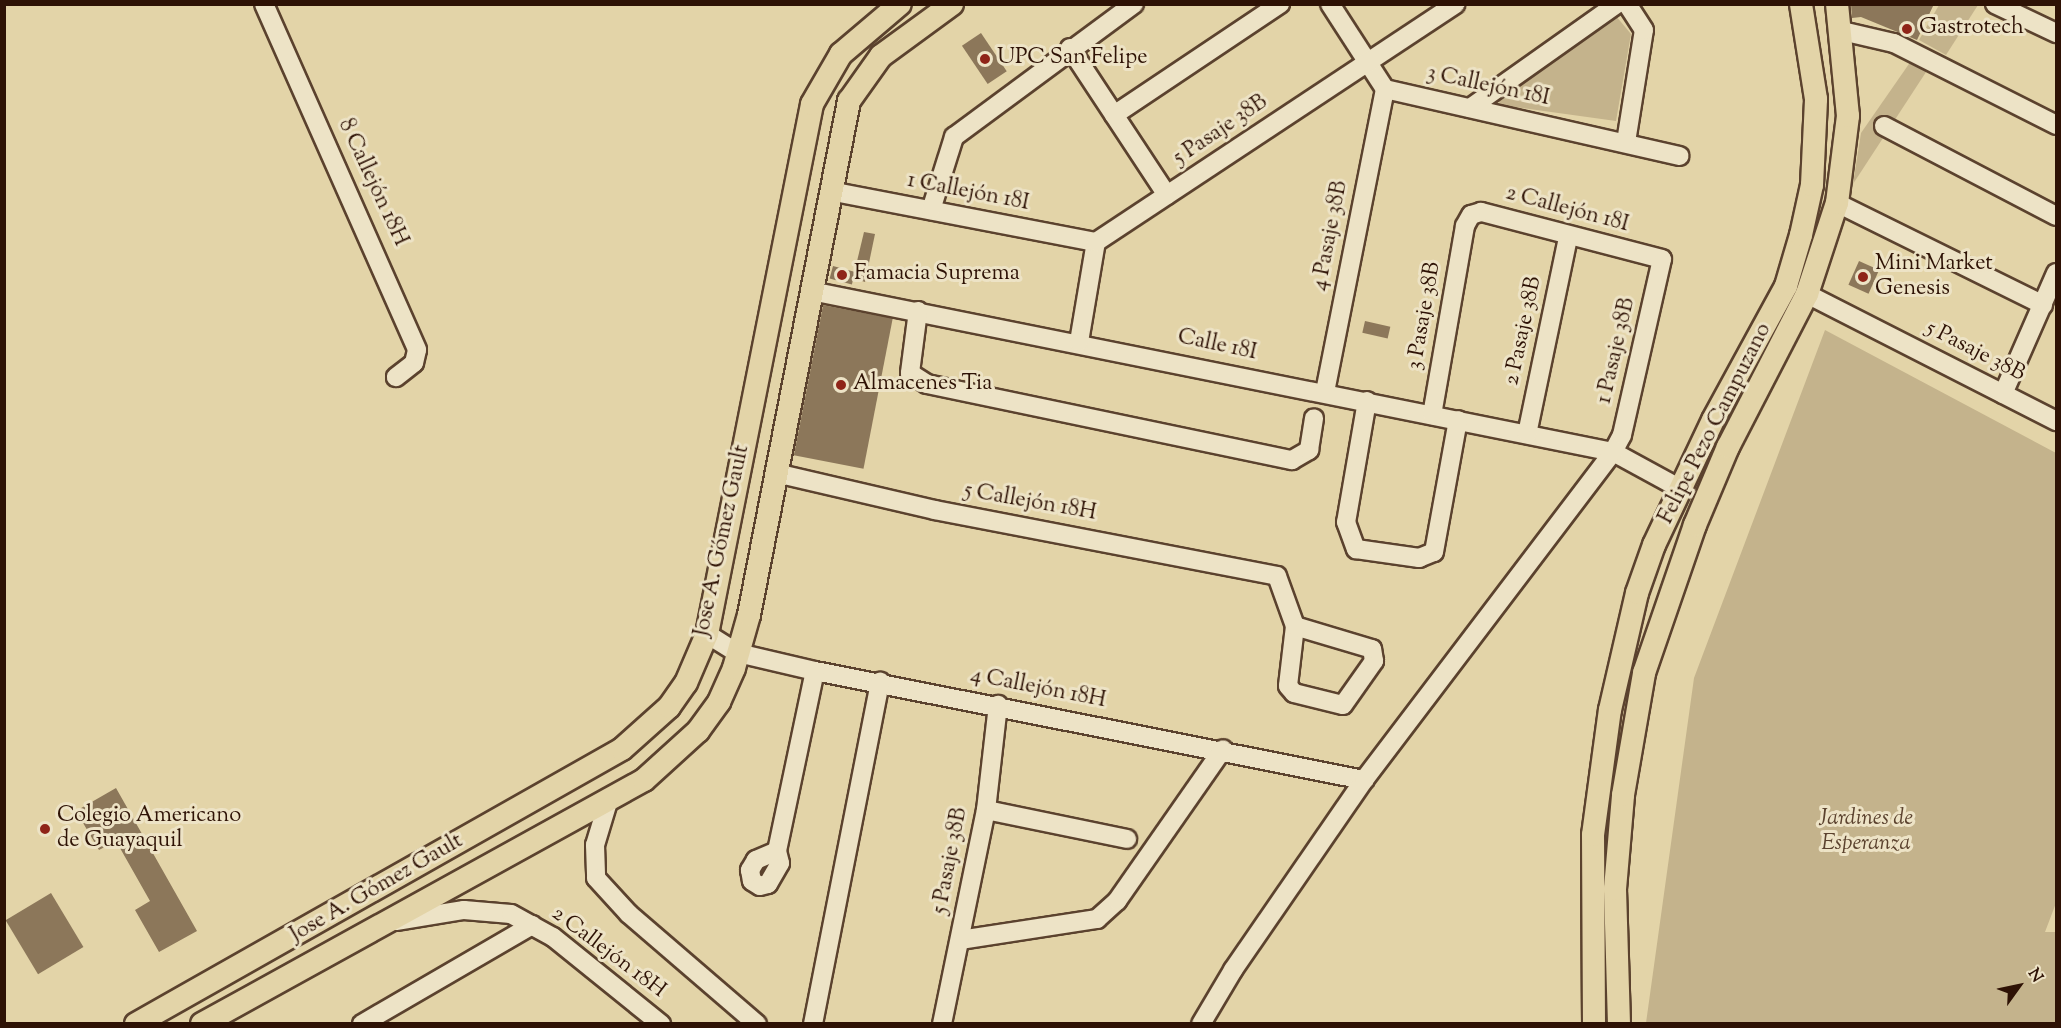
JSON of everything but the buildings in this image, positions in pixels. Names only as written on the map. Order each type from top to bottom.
[{"type":"main road","name":"Jose A. Gómez Gault","points":[[136,1023],[622,749],[669,707],[686,683],[707,634],[803,134],[824,78],[841,54],[900,4]]},
{"type":"main road","name":"Jose A. Gómez Gault","points":[[202,1023],[608,802],[676,755],[698,731],[719,702],[738,653],[776,473],[841,127],[863,78],[888,50],[952,4]]},
{"type":"main road","name":"Felipe Pezo Campuzano","points":[[1594,1023],[1593,836],[1610,710],[1637,593],[1681,489],[1786,286],[1801,235],[1812,185],[1816,99],[1801,4]]},
{"type":"main road","name":"Felipe Pezo Campuzano","points":[[1619,1023],[1615,889],[1623,795],[1644,673],[1663,609],[1724,457],[1807,294],[1837,203],[1848,116],[1842,30],[1837,4]]},
{"type":"street","name":"8 Callejón 18H","points":[[264,4],[417,350],[414,363],[396,377]]},
{"type":"street","points":[[931,210],[954,137],[1070,48],[1134,4]]},
{"type":"street","points":[[1114,115],[1280,4]]},
{"type":"street","points":[[1330,4],[1385,89]]},
{"type":"street","name":"5 Pasaje 38B","points":[[1096,242],[1455,4]]},
{"type":"street","points":[[1470,108],[1617,4]]},
{"type":"street","points":[[1626,142],[1644,30],[1627,4]]},
{"type":"street","points":[[1995,4],[2056,33]]},
{"type":"street","points":[[1842,30],[1894,43],[2056,125]]},
{"type":"street","points":[[1070,48],[1167,195]]},
{"type":"street","name":"3 Callejón 18I","points":[[1385,89],[1626,142],[1679,156]]},
{"type":"street","name":"4 Pasaje 38B","points":[[1325,392],[1385,89]]},
{"type":"street","points":[[1884,126],[2056,216]]},
{"type":"street","name":"1 Callejón 18I","points":[[830,191],[1096,242]]},
{"type":"street","points":[[1837,203],[2043,305]]},
{"type":"street","name":"2 Callejón 18I","points":[[1465,226],[1481,212],[1568,238],[1662,259]]},
{"type":"street","name":"3 Pasaje 38B","points":[[1432,415],[1465,226]]},
{"type":"street","name":"2 Pasaje 38B","points":[[1527,434],[1568,238]]},
{"type":"street","points":[[1080,342],[1096,242]]},
{"type":"street","name":"1 Pasaje 38B","points":[[1205,1019],[1233,970],[1364,780],[1613,452],[1622,435],[1662,259]]},
{"type":"street","points":[[2003,394],[2056,273]]},
{"type":"street","name":"Calle 18I","points":[[811,291],[1080,342],[1613,452],[1681,489]]},
{"type":"street","name":"5 Pasaje 38B","points":[[1807,294],[2056,422]]},
{"type":"street","points":[[918,311],[910,373],[927,384],[1292,460],[1309,450],[1314,418]]},
{"type":"street","points":[[1367,401],[1346,522],[1356,549],[1419,558],[1434,552],[1458,420]]},
{"type":"street","name":"5 Callejón 18H","points":[[776,473],[935,510],[1277,576],[1295,626]]},
{"type":"street","points":[[1295,626],[1372,649],[1374,661],[1343,705],[1294,693],[1288,686],[1295,626]]},
{"type":"street","name":"4 Callejón 18H","points":[[707,634],[738,653],[815,671],[1223,749],[1364,780]]},
{"type":"street","points":[[777,851],[815,671]]},
{"type":"street","points":[[813,1023],[880,682]]},
{"type":"street","name":"5 Pasaje 38B","points":[[942,1023],[986,810],[998,705]]},
{"type":"street","points":[[960,940],[1097,919],[1117,901],[1223,749]]},
{"type":"street","name":"2 Callejón 18H","points":[[608,802],[595,845],[596,878],[628,914],[757,1023]]},
{"type":"street","points":[[986,810],[1128,839]]},
{"type":"street","name":"2 Callejón 18H","points":[[385,923],[464,910],[511,914],[532,925],[661,1023]]},
{"type":"street","points":[[362,1023],[532,925]]},
{"type":"green space","points":[[1939,5],[1978,5],[1946,55],[1919,40]]},
{"type":"green space","points":[[1616,16],[1631,34],[1616,121],[1500,105],[1498,97]]},
{"type":"green space","points":[[1911,61],[1928,69],[1853,184],[1861,133]]},
{"type":"green space","name":"Jardines de Esperanza","points":[[1825,330],[2056,453],[2056,903],[2045,932],[2056,932],[2056,1023],[1646,1023],[1694,678]]},
{"type":"place","name":"Gastrotech","points":[[1907,29]]},
{"type":"place","name":"UPC San Felipe","points":[[985,59]]},
{"type":"place","name":"Famacia Suprema","points":[[842,275]]},
{"type":"place","name":"Mini Market Genesis","points":[[1863,277]]},
{"type":"place","name":"Almacenes Tia","points":[[841,385]]},
{"type":"place","name":"Colegio Americano de Guayaquil","points":[[45,829]]}]
